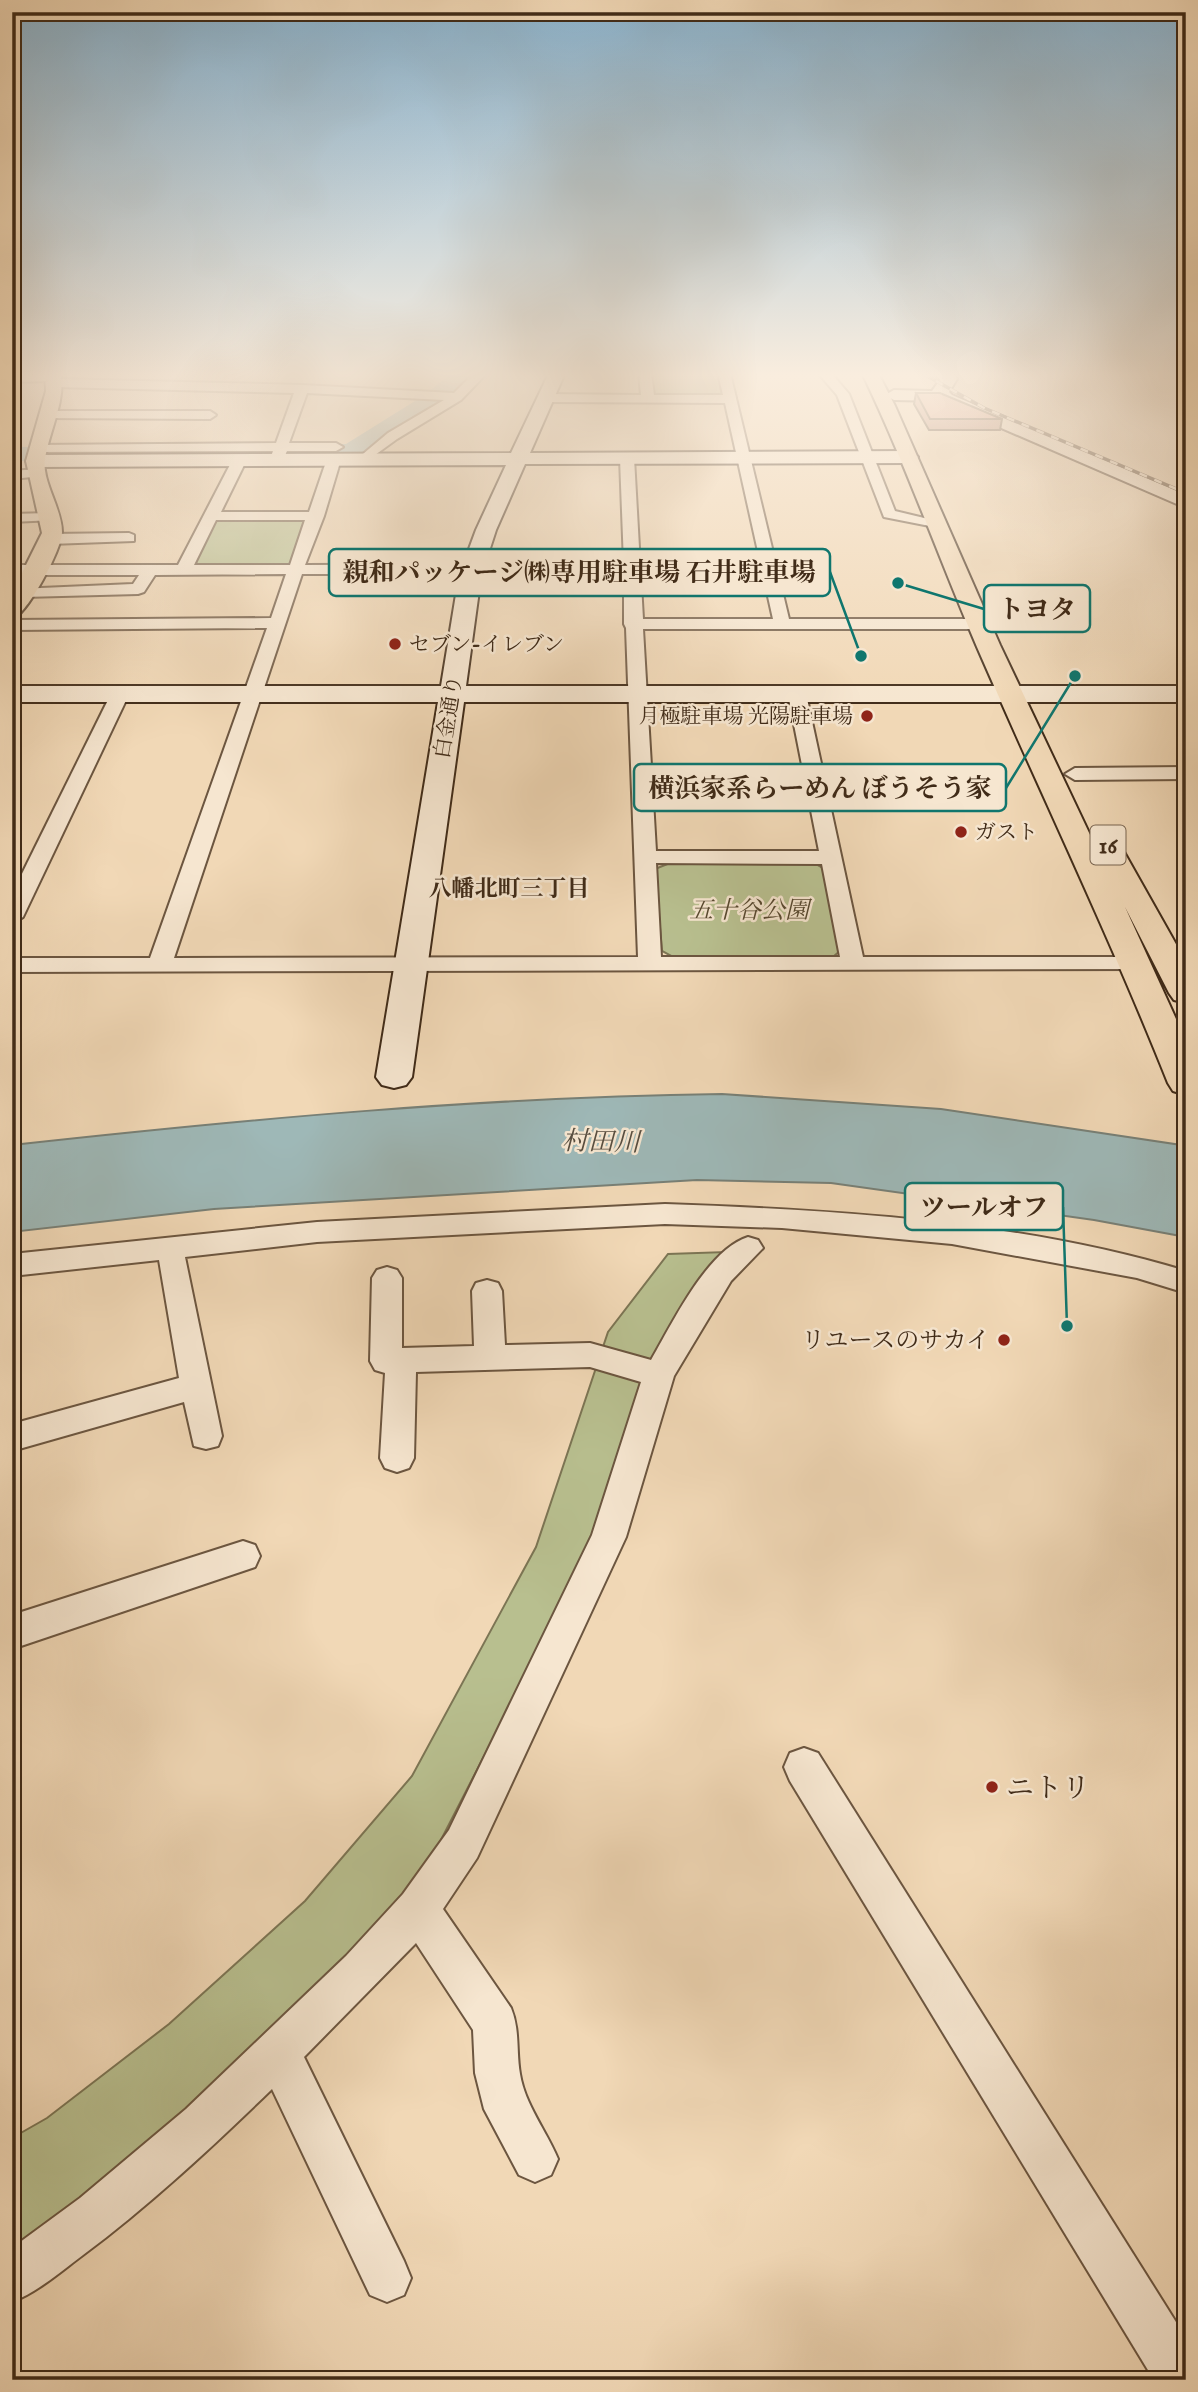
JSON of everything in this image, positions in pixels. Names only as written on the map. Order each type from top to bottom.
[{"type":"main road","points":[[12,612],[37,569],[50,539],[49,517],[42,485]]},
{"type":"main road","name":"16","points":[[921,485],[980,624],[1024,686],[1075,774],[1113,857],[1186,993]]},
{"type":"main road","name":"16","points":[[922,485],[985,586]]},
{"type":"main road","name":"16","points":[[1024,686],[1044,771],[1136,964],[1186,1083]]},
{"type":"street","points":[[184,569],[227,485]]},
{"type":"street","points":[[160,964],[299,569],[326,485]]},
{"type":"street","name":"白金通り","points":[[394,1077],[472,570],[486,530],[507,485]]},
{"type":"street","points":[[627,485],[650,962]]},
{"type":"street","points":[[749,485],[782,624]]},
{"type":"street","points":[[877,485],[889,514],[940,526]]},
{"type":"street","points":[[1146,485],[1186,502]]},
{"type":"street","points":[[211,516],[317,516]]},
{"type":"street","points":[[12,518],[49,517]]},
{"type":"street","points":[[50,539],[129,538]]},
{"type":"street","points":[[24,592],[138,589],[151,569]]},
{"type":"street","points":[[12,570],[631,569]]},
{"type":"street","points":[[12,625],[278,623]]},
{"type":"street","points":[[632,624],[980,624]]},
{"type":"street","points":[[12,694],[796,694],[1024,686],[1186,694]]},
{"type":"street","points":[[12,917],[120,694]]},
{"type":"street","points":[[796,694],[853,964]]},
{"type":"street","points":[[1075,774],[1186,773]]},
{"type":"street","points":[[646,857],[832,858]]},
{"type":"street","points":[[12,965],[650,962],[1136,964]]},
{"type":"street","points":[[12,1265],[317,1232],[665,1214],[782,1218],[952,1234],[1137,1267],[1186,1282]]},
{"type":"street","points":[[12,2278],[97,2215],[202,2125],[361,1971],[418,1909],[463,1844],[559,1637],[609,1537],[659,1375],[689,1321],[721,1273],[748,1248]]},
{"type":"street","points":[[173,1261],[206,1436]]},
{"type":"street","points":[[387,1278],[386,1361],[590,1355],[659,1375]]},
{"type":"street","points":[[487,1291],[490,1358]]},
{"type":"street","points":[[397,1458],[401,1360]]},
{"type":"street","points":[[12,1438],[195,1385]]},
{"type":"street","points":[[12,1632],[243,1556]]},
{"type":"street","points":[[804,1767],[1183,2380]]},
{"type":"street","points":[[418,1909],[495,2024],[497,2073],[507,2109],[535,2159]]},
{"type":"street","points":[[278,2053],[387,2278]]},
{"type":"green space","points":[[224,519],[300,519],[306,522],[292,563],[281,567],[201,567],[195,562],[213,522]]},
{"type":"green space","name":"五十谷公園","points":[[670,863],[814,863],[826,870],[842,949],[833,957],[673,957],[662,951],[655,869]]},
{"type":"green space","points":[[726,1252],[685,1300],[649,1364],[591,1548],[425,1871],[374,1940],[116,2174],[12,2247],[12,2138],[47,2118],[169,2024],[305,1901],[412,1776],[536,1547],[608,1332],[668,1254]]},
{"type":"water","name":"村田川","points":[[722,1094],[941,1109],[1181,1145],[1186,1155],[1186,1237],[1094,1220],[831,1183],[697,1180],[214,1209],[12,1232],[12,1145],[367,1111],[544,1100]]},
{"type":"railway","points":[[1166,485],[1186,493]]},
{"type":"place","name":"トヨタ","points":[[898,583]]},
{"type":"place","name":"セブン-イレブン","points":[[395,644]]},
{"type":"place","name":"親和パッケージ㈱専用駐車場 石井駐車場","points":[[861,656]]},
{"type":"place","name":"横浜家系らーめん ぼうそう家","points":[[1075,676]]},
{"type":"place","name":"月極駐車場 光陽駐車場","points":[[867,716]]},
{"type":"place","name":"ガスト","points":[[961,832]]},
{"type":"place","name":"ツールオフ","points":[[1067,1326]]},
{"type":"place","name":"リユースのサカイ","points":[[1004,1340]]},
{"type":"place","name":"ニトリ","points":[[992,1787]]},
{"type":"district","name":"八幡北町三丁目","points":[[509,888]]}]
